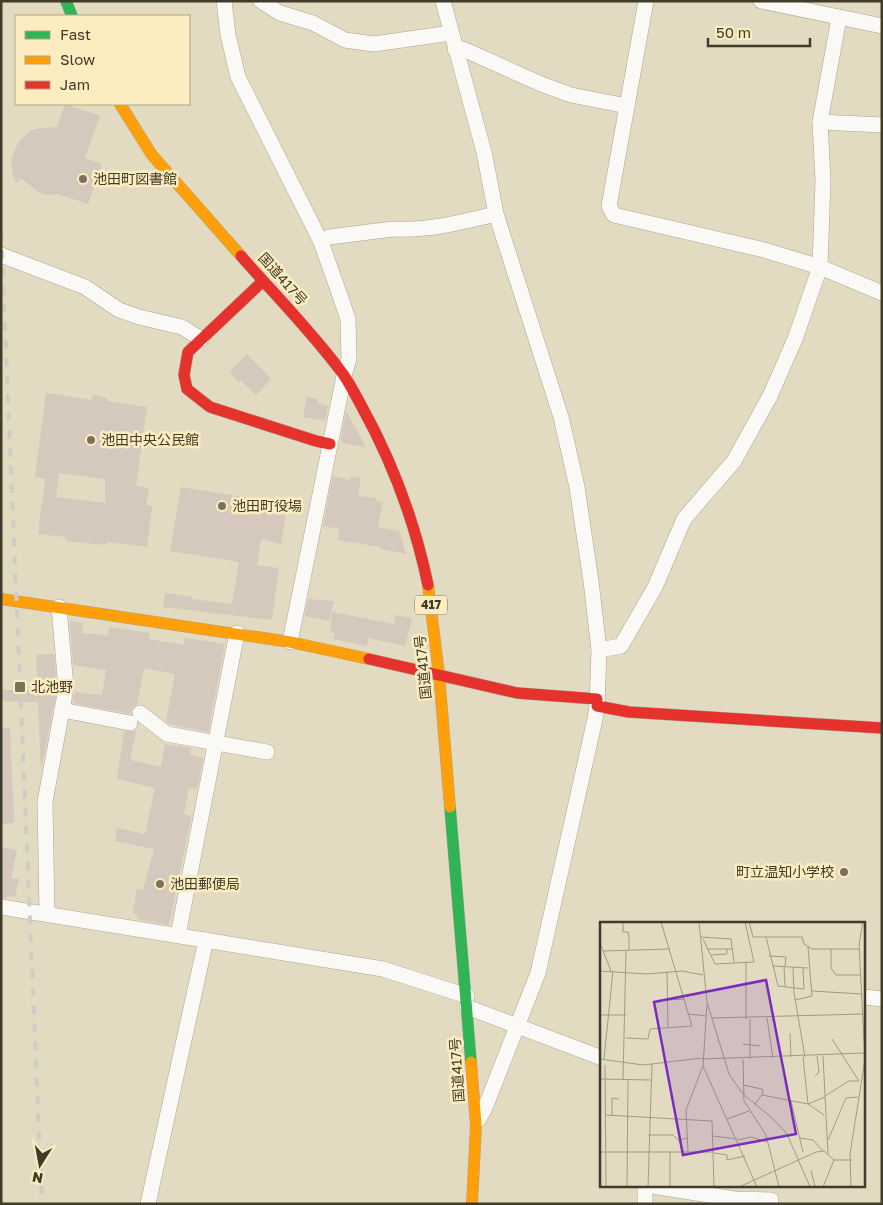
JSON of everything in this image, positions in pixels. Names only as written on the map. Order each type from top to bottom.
[{"type":"main road","points":[[66,1],[72,15]]},
{"type":"main road","name":"国道417号","points":[[121,105],[152,155],[263,281],[309,330],[344,376],[378,436],[406,504],[421,551],[430,599],[439,674],[476,1125],[472,1204]]},
{"type":"main road","points":[[263,281],[188,352],[184,374],[187,389],[210,407],[330,444]]},
{"type":"main road","points":[[1,599],[290,642],[517,693],[597,702],[629,712],[882,728]]},
{"type":"street","points":[[224,1],[228,35],[238,77],[321,242],[348,319],[349,359],[290,642]]},
{"type":"street","points":[[261,1],[280,13],[313,23],[345,40],[374,44],[450,33]]},
{"type":"street","points":[[443,1],[450,33],[484,152],[496,214],[561,417],[577,487],[599,650],[597,702],[538,974],[485,1108],[476,1125]]},
{"type":"street","points":[[646,1],[609,206],[614,215],[764,250],[820,268],[882,293]]},
{"type":"street","points":[[761,1],[882,26]]},
{"type":"street","points":[[599,650],[621,646],[655,587],[684,519],[734,461],[770,396],[795,339],[820,268],[823,180],[820,122],[839,18]]},
{"type":"street","points":[[455,49],[463,49],[541,84],[571,95],[627,106]]},
{"type":"street","points":[[820,122],[882,125]]},
{"type":"street","points":[[321,242],[329,237],[454,224],[496,214]]},
{"type":"street","points":[[1,255],[85,287],[120,310],[139,318],[182,327],[201,338]]},
{"type":"street","points":[[47,913],[45,802],[66,688],[59,607]]},
{"type":"street","points":[[178,935],[237,633]]},
{"type":"street","points":[[62,710],[135,718],[167,734],[267,752]]},
{"type":"street","points":[[1,907],[383,969],[467,1001],[518,1025],[600,1057]]},
{"type":"street","points":[[148,1204],[206,940]]},
{"type":"street","points":[[866,997],[882,998]]},
{"type":"street","points":[[645,1188],[646,1204]]},
{"type":"street","points":[[665,1188],[734,1199],[771,1197]]},
{"type":"building","points":[[65,105],[100,116],[85,158],[102,164],[88,204],[58,194],[48,195],[40,193],[22,179],[16,183],[13,176],[11,161],[20,140],[32,130],[57,127]]},
{"type":"building","points":[[247,354],[271,379],[256,395],[230,373]]},
{"type":"building","name":"池田中央公民館","points":[[46,393],[92,400],[93,395],[107,398],[107,401],[147,407],[136,486],[149,488],[146,505],[152,506],[147,547],[107,542],[106,545],[66,541],[66,537],[38,534],[45,479],[35,477]],"holes":[[[59,473],[105,479],[105,503],[56,497]]]},
{"type":"building","points":[[307,397],[318,399],[317,403],[328,406],[325,421],[303,417]]},
{"type":"building","points":[[346,411],[364,443],[365,447],[342,443]]},
{"type":"building","points":[[333,476],[350,480],[351,476],[361,478],[358,496],[377,498],[376,501],[383,502],[378,527],[399,531],[406,554],[381,549],[381,547],[337,540],[340,529],[323,526]]},
{"type":"building","name":"池田町役場","points":[[181,487],[268,501],[266,512],[286,515],[281,544],[261,539],[257,565],[279,568],[272,620],[163,607],[165,593],[192,597],[192,599],[232,604],[239,562],[170,551]]},
{"type":"building","points":[[308,599],[334,601],[329,621],[305,616]]},
{"type":"building","points":[[332,612],[394,624],[395,615],[412,618],[405,646],[368,638],[367,646],[334,639],[335,633],[330,632]]},
{"type":"building","points":[[70,621],[83,623],[81,633],[108,636],[109,627],[150,633],[149,639],[184,645],[185,638],[225,644],[208,732],[170,724],[166,721],[175,674],[144,668],[137,704],[132,708],[131,714],[73,703],[75,692],[102,695],[106,670],[73,665]]},
{"type":"building","points":[[54,654],[57,688],[41,770],[38,702],[1,701],[1,690],[38,690],[36,655]]},
{"type":"building","points":[[1,728],[10,728],[14,823],[1,824]]},
{"type":"building","points":[[124,731],[136,731],[130,760],[161,767],[165,744],[191,748],[190,755],[203,758],[197,789],[189,788],[184,814],[191,816],[190,823],[169,925],[137,919],[138,915],[133,914],[137,889],[143,890],[154,849],[115,841],[117,828],[145,834],[155,788],[117,779]]},
{"type":"building","points":[[1,847],[17,850],[11,878],[19,879],[15,897],[7,896],[7,898],[1,898]]},
{"type":"railway","points":[[1,232],[42,1204]]},
{"type":"traffic: fast","points":[[66,1],[72,15]]},
{"type":"traffic: fast","points":[[450,807],[471,1062]]},
{"type":"traffic: slow","points":[[121,105],[152,155],[241,256]]},
{"type":"traffic: slow","points":[[428,585],[439,674],[450,807]]},
{"type":"traffic: slow","points":[[1,599],[290,642],[369,659]]},
{"type":"traffic: slow","points":[[471,1062],[476,1125],[472,1204]]},
{"type":"traffic: jam","points":[[241,256],[319,343],[351,386],[384,450],[402,494],[417,539],[428,585]]},
{"type":"traffic: jam","points":[[263,281],[188,352],[184,375],[187,389],[210,407],[330,444]]},
{"type":"traffic: jam","points":[[369,659],[517,693],[597,699]]},
{"type":"traffic: jam","points":[[597,706],[629,712],[882,728]]},
{"type":"place","name":"池田町図書館","points":[[83,179]]},
{"type":"place","name":"池田中央公民館","points":[[91,440]]},
{"type":"place","name":"池田町役場","points":[[222,506]]},
{"type":"place","name":"北池野","points":[[20,687]]},
{"type":"place","name":"町立温知小学校","points":[[844,872]]},
{"type":"place","name":"池田郵便局","points":[[160,884]]}]
